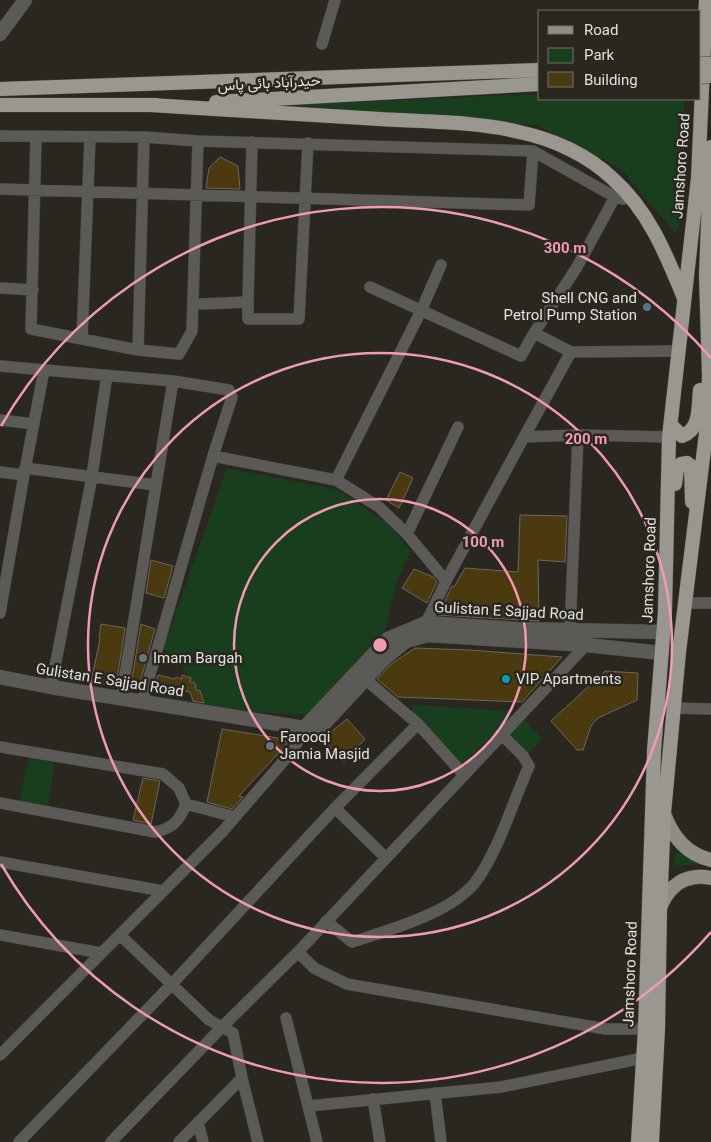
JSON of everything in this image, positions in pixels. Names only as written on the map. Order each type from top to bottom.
[{"type":"highway","name":"Jamshoro Road","points":[[638,1142],[645,1029],[654,751],[664,632],[670,431],[698,178],[706,0]]},
{"type":"highway","name":"حیدرآباد بائی پاس","points":[[0,88],[538,70]]},
{"type":"highway","name":"حیدرآباد بائی پاس","points":[[0,105],[150,105],[538,84]]},
{"type":"highway","points":[[150,105],[460,124],[519,132],[558,144],[589,160],[612,178],[631,197],[649,221],[664,249],[685,301]]},
{"type":"highway","name":"Jamshoro Road","points":[[652,1142],[658,1029],[664,813],[685,603],[702,480],[707,425],[708,338],[706,274],[711,147]]},
{"type":"highway","points":[[670,431],[682,436],[690,433],[696,426],[708,338]]},
{"type":"highway","points":[[667,544],[676,477],[681,464],[687,463],[691,466],[691,491],[695,520]]},
{"type":"main road","points":[[664,813],[670,830],[681,844],[692,853],[711,860]]},
{"type":"main road","points":[[660,909],[665,895],[683,879],[698,875],[711,878]]},
{"type":"street","points":[[0,34],[25,0]]},
{"type":"street","points":[[322,44],[335,0]]},
{"type":"street","points":[[0,136],[144,137],[198,141],[533,151],[615,197],[623,199],[631,197]]},
{"type":"street","points":[[36,136],[31,329],[138,350],[179,354],[192,331],[198,141]]},
{"type":"street","points":[[82,339],[90,136]]},
{"type":"street","points":[[138,350],[144,137]]},
{"type":"street","points":[[252,142],[248,318],[299,319],[308,143]]},
{"type":"street","points":[[0,189],[529,205],[533,151]]},
{"type":"street","points":[[370,287],[521,356],[577,267],[615,197]]},
{"type":"street","points":[[336,480],[421,311],[441,265]]},
{"type":"street","points":[[0,288],[33,290]]},
{"type":"street","points":[[201,304],[248,302]]},
{"type":"street","points":[[534,333],[572,352],[678,351]]},
{"type":"street","points":[[426,623],[446,581],[572,352]]},
{"type":"street","points":[[0,366],[173,381],[229,390],[232,394],[142,702]]},
{"type":"street","points":[[0,613],[24,471],[44,370]]},
{"type":"street","points":[[52,688],[92,476],[107,375]]},
{"type":"street","points":[[121,699],[173,381]]},
{"type":"street","points":[[0,420],[34,424]]},
{"type":"street","points":[[407,534],[458,427]]},
{"type":"street","points":[[524,437],[670,431]]},
{"type":"street","points":[[570,630],[578,435]]},
{"type":"street","points":[[213,456],[336,480],[379,507],[407,534],[446,581]]},
{"type":"street","points":[[0,472],[24,471],[92,476],[155,485]]},
{"type":"street","points":[[685,603],[711,603]]},
{"type":"street","name":"Gulistan E Sajjad Road","points":[[361,675],[388,639],[426,623],[570,630],[664,632]]},
{"type":"street","points":[[111,1142],[223,1026],[298,952],[586,645],[587,630]]},
{"type":"street","name":"Gulistan E Sajjad Road","points":[[0,677],[52,688],[304,728],[361,675],[406,640],[428,635],[586,645],[662,653]]},
{"type":"street","points":[[361,675],[418,724],[464,775]]},
{"type":"street","points":[[674,708],[711,709]]},
{"type":"street","points":[[19,1142],[171,985],[335,808],[418,724]]},
{"type":"street","points":[[0,1055],[235,818],[294,749],[304,728]]},
{"type":"street","points":[[326,921],[352,942],[414,922],[456,899],[476,882],[491,856],[529,766],[528,761],[501,734]]},
{"type":"street","points":[[0,747],[163,774],[179,788],[186,804],[182,815],[174,825],[166,830],[155,832],[0,803]]},
{"type":"street","points":[[186,804],[235,818]]},
{"type":"street","points":[[335,808],[386,857]]},
{"type":"street","points":[[0,862],[163,892]]},
{"type":"street","points":[[0,935],[101,953]]},
{"type":"street","points":[[120,935],[209,1020],[233,1033],[258,1142]]},
{"type":"street","points":[[298,952],[314,968],[346,984],[606,1029],[645,1029]]},
{"type":"street","points":[[286,1018],[317,1142]]},
{"type":"street","points":[[309,1106],[501,1087],[643,1058]]},
{"type":"street","points":[[178,1142],[242,1078]]},
{"type":"street","points":[[435,1094],[441,1142]]},
{"type":"street","points":[[373,1099],[380,1142]]},
{"type":"street","points":[[198,1122],[203,1142]]},
{"type":"green space","points":[[538,94],[538,100],[684,100],[683,217],[675,233],[621,169],[537,125],[289,105]]},
{"type":"green space","points":[[227,468],[338,490],[387,523],[411,551],[397,580],[385,631],[307,715],[255,712],[201,703],[191,680],[182,666],[163,649]]},
{"type":"green space","points":[[412,705],[511,711],[510,718],[459,767],[412,714]]},
{"type":"green space","points":[[522,718],[543,739],[528,753],[506,731]]},
{"type":"green space","points":[[29,757],[55,763],[48,808],[19,803]]},
{"type":"green space","points":[[676,852],[711,861],[711,866],[699,864],[674,866]]},
{"type":"building","points":[[220,157],[238,166],[240,189],[206,188],[209,168]]},
{"type":"building","points":[[400,472],[413,478],[399,508],[386,500]]},
{"type":"building","points":[[520,515],[567,516],[565,562],[538,560],[539,621],[438,615],[452,586],[454,587],[465,568],[518,572]]},
{"type":"building","points":[[151,560],[173,566],[164,598],[146,593]]},
{"type":"building","points":[[414,569],[433,577],[437,582],[427,603],[402,588]]},
{"type":"building","points":[[101,624],[125,628],[116,686],[91,682],[100,639]]},
{"type":"building","points":[[141,624],[155,629],[139,686],[131,685]]},
{"type":"building","points":[[415,648],[562,657],[522,702],[398,697],[377,679],[390,665]]},
{"type":"building","points":[[605,671],[638,673],[637,700],[598,718],[591,726],[583,750],[577,750],[551,721]]},
{"type":"building","points":[[158,675],[175,679],[176,677],[182,679],[182,675],[191,678],[190,682],[195,683],[196,690],[200,691],[204,703],[193,701],[190,692],[154,686]]},
{"type":"building","points":[[347,719],[365,739],[344,762],[322,739]]},
{"type":"building","points":[[222,729],[284,739],[287,744],[239,796],[243,797],[232,809],[207,802]]},
{"type":"building","points":[[143,778],[160,781],[151,824],[133,820]]},
{"type":"place","name":"Shell CNG and Petrol Pump Station","points":[[647,307]]},
{"type":"place","name":"Imam Bargah","points":[[143,658]]},
{"type":"place","name":"VIP Apartments","points":[[506,679]]},
{"type":"place","name":"Farooqi Jamia Masjid","points":[[270,746]]}]
